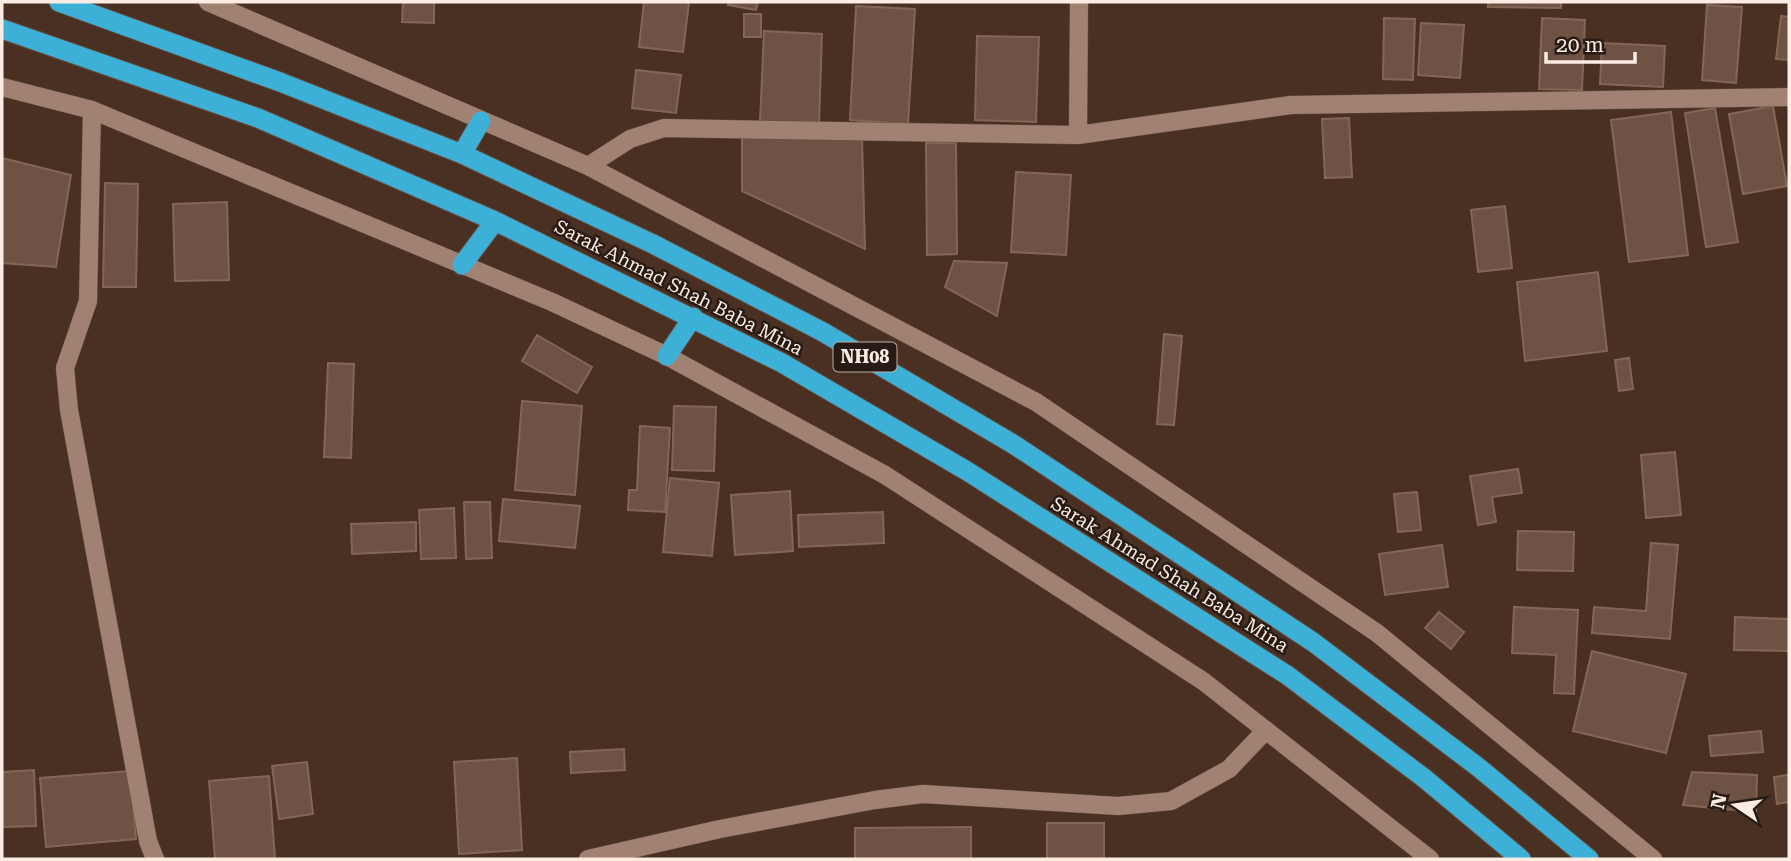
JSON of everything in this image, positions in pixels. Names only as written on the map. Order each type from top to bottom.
[{"type":"highway","name":"NH08","points":[[59,2],[280,82],[462,154],[653,244],[822,332],[1013,444],[1313,642],[1478,767],[1588,859]]},
{"type":"highway","name":"Sarak Ahmad Shah Baba Mina","points":[[2,29],[258,118],[495,221],[782,363],[967,471],[1287,676],[1424,778],[1521,859]]},
{"type":"highway","points":[[462,154],[481,121]]},
{"type":"highway","points":[[461,265],[495,221]]},
{"type":"highway","points":[[667,356],[693,317]]},
{"type":"street","points":[[208,2],[588,166],[1036,402],[1377,633],[1653,859]]},
{"type":"street","points":[[1078,135],[1079,2]]},
{"type":"street","points":[[2,87],[92,110],[552,302],[667,356],[884,475],[1203,681],[1430,859]]},
{"type":"street","points":[[588,166],[629,139],[664,128],[1078,135],[1290,105],[1789,97]]},
{"type":"street","points":[[92,110],[88,300],[65,368],[69,410],[146,827],[155,859]]},
{"type":"street","points":[[588,859],[720,829],[875,800],[923,794],[1118,806],[1171,801],[1229,769],[1266,730]]},
{"type":"building","points":[[403,2],[434,2],[434,23],[402,22]]},
{"type":"building","points":[[644,2],[689,2],[683,52],[639,47]]},
{"type":"building","points":[[729,2],[758,2],[756,10],[728,5]]},
{"type":"building","points":[[1488,2],[1561,2],[1561,8],[1488,7]]},
{"type":"building","points":[[1707,5],[1742,7],[1736,83],[1702,80]]},
{"type":"building","points":[[856,6],[915,9],[908,124],[850,120]]},
{"type":"building","points":[[744,14],[761,14],[761,37],[744,37]]},
{"type":"building","points":[[1781,16],[1789,17],[1789,60],[1776,59]]},
{"type":"building","points":[[1384,18],[1415,19],[1413,80],[1383,79]]},
{"type":"building","points":[[1542,18],[1585,20],[1582,90],[1539,89]]},
{"type":"building","points":[[1421,23],[1464,25],[1460,78],[1418,75]]},
{"type":"building","points":[[764,31],[822,34],[819,124],[760,122]]},
{"type":"building","points":[[977,36],[1039,37],[1036,122],[975,120]]},
{"type":"building","points":[[1602,43],[1665,46],[1663,87],[1600,84]]},
{"type":"building","points":[[636,70],[681,75],[676,113],[632,108]]},
{"type":"building","points":[[1773,106],[1787,186],[1743,194],[1729,114]]},
{"type":"building","points":[[1715,108],[1738,242],[1706,247],[1685,113]]},
{"type":"building","points":[[1671,112],[1688,255],[1629,262],[1611,120]]},
{"type":"building","points":[[1349,118],[1352,177],[1325,178],[1322,119]]},
{"type":"building","points":[[742,136],[862,138],[865,249],[742,191]]},
{"type":"building","points":[[926,143],[956,143],[957,254],[927,255]]},
{"type":"building","points":[[2,158],[71,175],[56,267],[2,263]]},
{"type":"building","points":[[1016,172],[1071,175],[1066,255],[1011,252]]},
{"type":"building","points":[[105,183],[138,184],[136,287],[103,287]]},
{"type":"building","points":[[227,202],[229,280],[175,281],[173,204]]},
{"type":"building","points":[[1505,206],[1512,268],[1478,272],[1471,210]]},
{"type":"building","points":[[954,261],[1007,263],[997,316],[945,287]]},
{"type":"building","points":[[1598,272],[1607,351],[1525,361],[1517,282]]},
{"type":"building","points":[[1164,334],[1182,336],[1174,425],[1157,424]]},
{"type":"building","points":[[537,335],[592,367],[577,393],[522,361]]},
{"type":"building","points":[[1629,358],[1633,389],[1619,391],[1615,360]]},
{"type":"building","points":[[328,363],[354,364],[351,458],[324,457]]},
{"type":"building","points":[[522,401],[582,406],[575,495],[515,490]]},
{"type":"building","points":[[674,406],[716,407],[714,471],[672,470]]},
{"type":"building","points":[[640,426],[670,428],[665,512],[628,510],[629,490],[637,490]]},
{"type":"building","points":[[1675,452],[1681,515],[1646,518],[1641,455]]},
{"type":"building","points":[[1518,469],[1522,493],[1492,497],[1496,522],[1478,525],[1470,476]]},
{"type":"building","points":[[670,478],[719,483],[712,556],[663,552]]},
{"type":"building","points":[[790,491],[793,551],[735,555],[731,495]]},
{"type":"building","points":[[1417,492],[1421,530],[1398,532],[1394,494]]},
{"type":"building","points":[[503,499],[580,506],[575,548],[499,541]]},
{"type":"building","points":[[464,502],[490,502],[492,558],[466,559]]},
{"type":"building","points":[[454,508],[456,558],[421,559],[419,510]]},
{"type":"building","points":[[883,512],[884,543],[799,547],[798,515]]},
{"type":"building","points":[[416,522],[416,551],[352,554],[351,524]]},
{"type":"building","points":[[1518,531],[1574,532],[1573,571],[1517,570]]},
{"type":"building","points":[[1651,543],[1678,545],[1670,639],[1592,633],[1594,607],[1646,611]]},
{"type":"building","points":[[1442,545],[1448,587],[1385,595],[1379,554]]},
{"type":"building","points":[[1514,607],[1578,610],[1574,694],[1554,693],[1556,655],[1512,653]]},
{"type":"building","points":[[1439,612],[1464,632],[1451,649],[1425,628]]},
{"type":"building","points":[[1735,617],[1789,619],[1789,651],[1734,650]]},
{"type":"building","points":[[1592,651],[1686,674],[1666,753],[1573,731]]},
{"type":"building","points":[[1761,731],[1763,752],[1711,756],[1709,736]]},
{"type":"building","points":[[624,749],[625,770],[571,773],[570,752]]},
{"type":"building","points":[[517,758],[522,850],[459,854],[454,762]]},
{"type":"building","points":[[307,762],[313,814],[279,819],[272,766]]},
{"type":"building","points":[[34,770],[36,826],[2,827],[2,772]]},
{"type":"building","points":[[130,771],[136,839],[46,847],[40,778]]},
{"type":"building","points":[[1692,772],[1757,775],[1756,812],[1683,805]]},
{"type":"building","points":[[1789,775],[1789,802],[1777,804],[1774,777]]},
{"type":"building","points":[[269,776],[275,859],[215,859],[209,781]]},
{"type":"building","points":[[1047,823],[1104,823],[1104,859],[1047,859]]},
{"type":"building","points":[[971,827],[971,859],[855,859],[855,828]]}]
